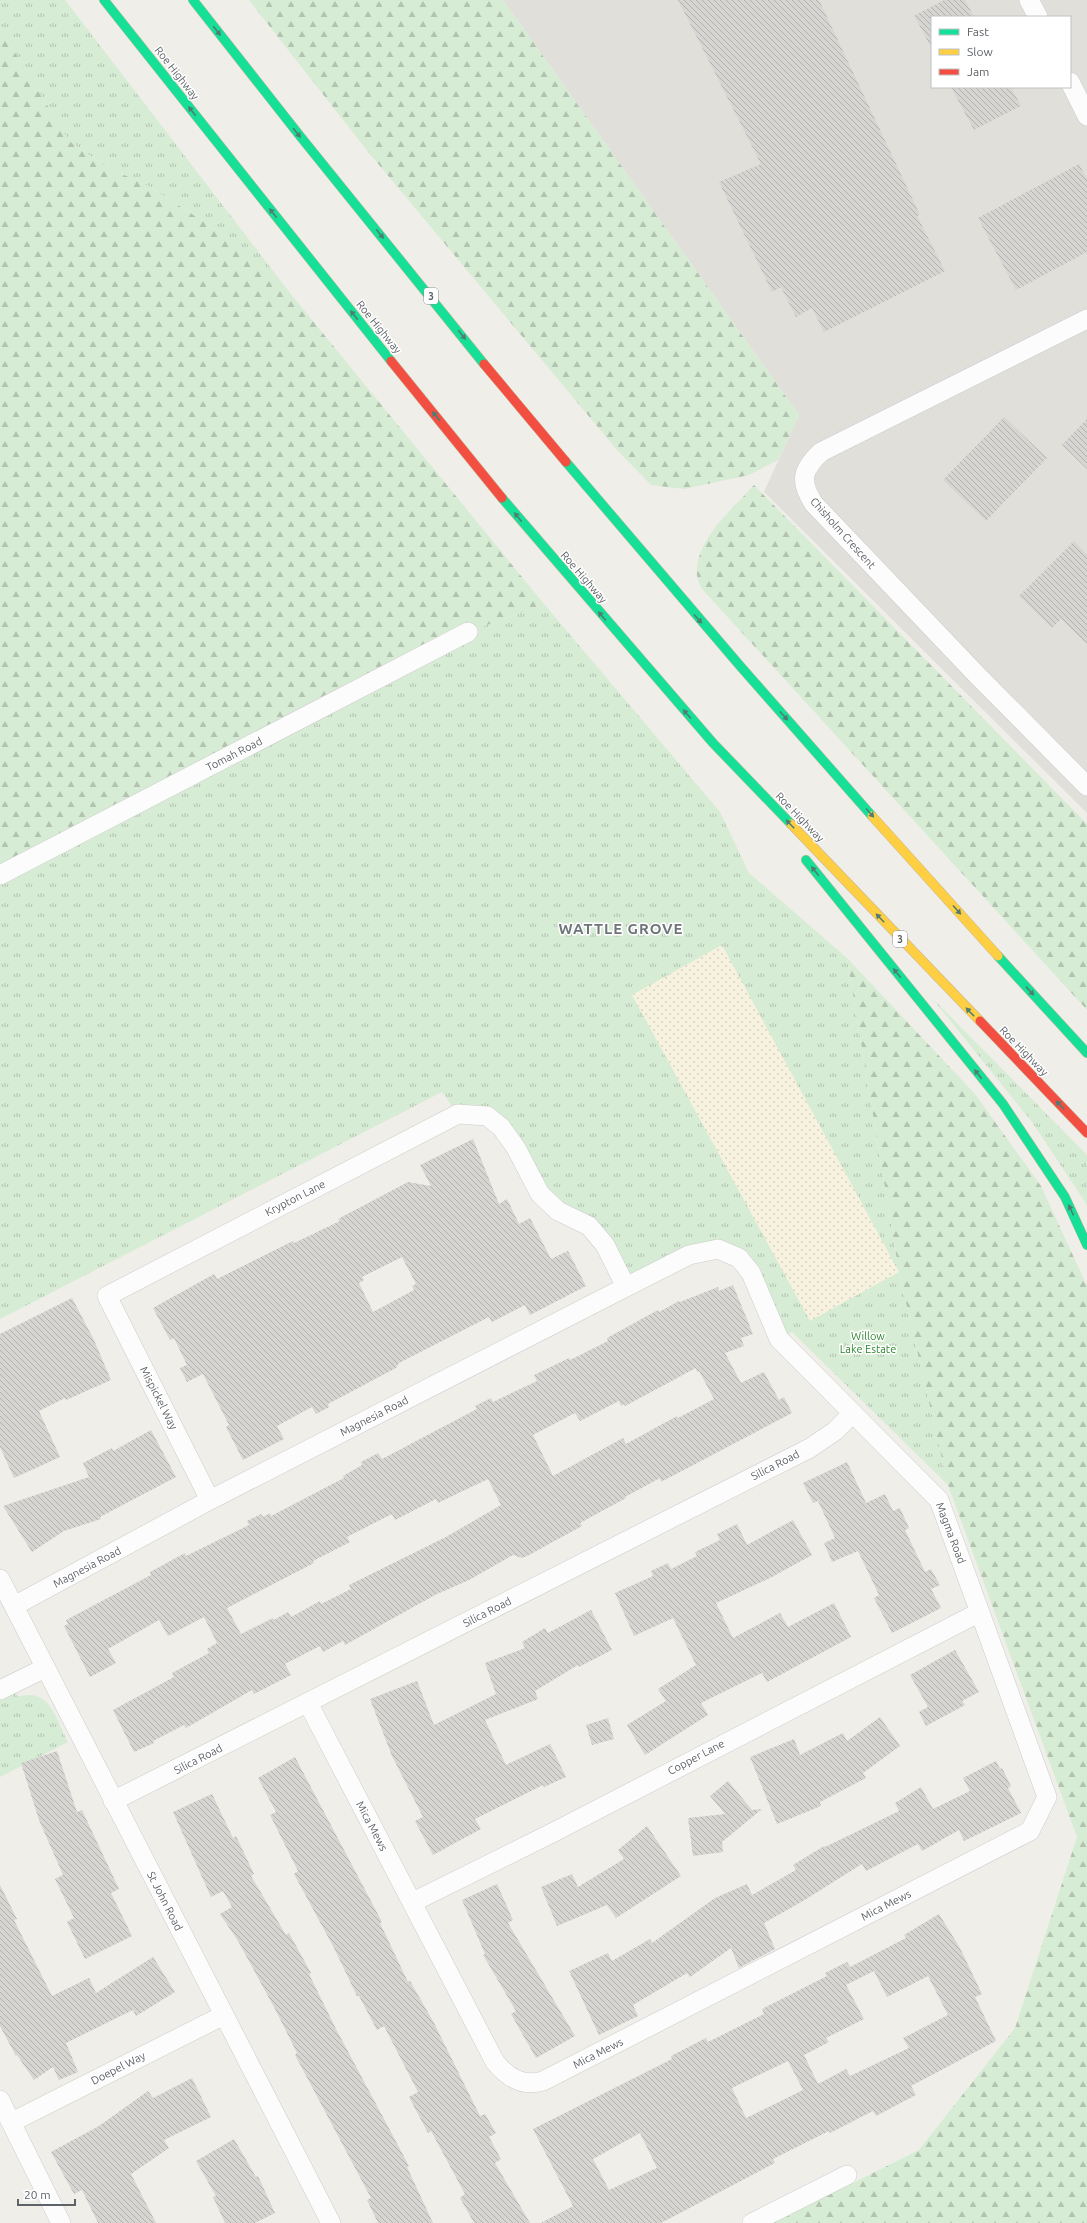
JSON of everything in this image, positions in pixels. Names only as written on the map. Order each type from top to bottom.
[{"type":"highway","name":"Roe Highway","points":[[104,0],[373,339],[534,537],[712,744],[1087,1133]]},
{"type":"highway","name":"3","points":[[193,0],[273,103],[662,578],[948,900],[1087,1053]]},
{"type":"highway","points":[[712,744],[777,823]]},
{"type":"highway","points":[[802,854],[1003,1104],[1064,1196],[1087,1245]]},
{"type":"street","points":[[1029,0],[1037,16]]},
{"type":"street","points":[[1071,84],[1087,116]]},
{"type":"street","name":"Chisholm Crescent","points":[[1087,319],[821,452],[809,464],[803,479],[806,492],[814,504],[976,675],[1087,786]]},
{"type":"street","name":"Tomah Road","points":[[0,876],[468,632]]},
{"type":"street","name":"Krypton Lane","points":[[107,1296],[458,1114],[487,1116],[501,1127],[516,1148],[540,1194],[558,1211],[589,1226],[605,1245],[626,1287]]},
{"type":"street","name":"Magnesia Road","points":[[14,1606],[210,1500],[689,1255],[718,1249],[739,1258]]},
{"type":"street","name":"Magma Road","points":[[739,1258],[751,1273],[779,1339],[939,1500],[1047,1797]]},
{"type":"street","name":"Mispickel Way","points":[[107,1296],[210,1500]]},
{"type":"street","name":"Silica Road","points":[[114,1801],[810,1448],[835,1431],[853,1413]]},
{"type":"street","name":"St John Road","points":[[0,1579],[331,2223]]},
{"type":"street","name":"Copper Lane","points":[[412,1902],[552,1833],[980,1612]]},
{"type":"street","points":[[0,1690],[45,1668]]},
{"type":"street","name":"Mica Mews","points":[[308,1703],[495,2062],[504,2073],[513,2079],[524,2083],[536,2084],[1030,1831],[1047,1797]]},
{"type":"street","name":"Doepel Way","points":[[12,2122],[224,2015]]},
{"type":"street","points":[[0,2100],[61,2223]]},
{"type":"street","points":[[752,2223],[847,2175]]},
{"type":"shaded area","points":[[503,0],[1087,0],[1087,813],[764,492],[799,415]]},
{"type":"green space","points":[[0,0],[65,0],[290,293],[226,236],[150,187],[105,166],[69,141],[0,28]]},
{"type":"green space","points":[[249,0],[503,0],[799,415],[778,460],[749,475],[684,489],[651,485],[617,450],[369,153]]},
{"type":"green space","points":[[0,28],[69,141],[105,166],[150,187],[226,236],[290,293],[544,604],[468,632],[0,876]]},
{"type":"green space","points":[[754,485],[1087,824],[1087,1010],[702,589],[697,575],[698,562],[708,537],[716,526]]},
{"type":"green space","name":"Willow Lake Estate","points":[[544,604],[720,812],[749,873],[847,958],[899,1272],[948,1485],[792,1332],[779,1339],[751,1273],[718,1249],[626,1287],[605,1245],[558,1211],[501,1127],[458,1114],[442,1092],[0,1319],[0,876],[468,632]]},
{"type":"green space","points":[[847,958],[975,1094],[1041,1186],[1087,1286],[1087,2223],[773,2223],[919,2150],[1015,2028],[1077,1837],[948,1485],[899,1272]]},
{"type":"green space","points":[[932,998],[1087,1155],[1087,1205],[1032,1122]]},
{"type":"green space","points":[[10,1685],[18,1697],[29,1695],[37,1696],[44,1701],[55,1715],[68,1742],[0,1777],[0,1690]]},
{"type":"sand","points":[[722,945],[899,1272],[810,1321],[632,995]]},
{"type":"building","points":[[678,0],[819,0],[920,215],[917,216],[945,271],[824,332],[812,308],[796,317],[781,287],[772,292],[719,182],[761,164]]},
{"type":"building","points":[[944,0],[965,0],[973,16],[931,16],[931,47],[915,17],[912,17]]},
{"type":"building","points":[[952,88],[1012,88],[1021,106],[974,130]]},
{"type":"building","points":[[1079,164],[1087,179],[1087,252],[1016,290],[978,218]]},
{"type":"building","points":[[1004,417],[1047,458],[986,521],[943,480]]},
{"type":"building","points":[[1087,419],[1087,469],[1062,445]]},
{"type":"building","points":[[1074,541],[1087,555],[1087,644],[1061,619],[1052,628],[1019,596]]},
{"type":"building","points":[[473,1139],[499,1204],[507,1199],[519,1224],[530,1218],[551,1259],[568,1251],[586,1286],[530,1315],[525,1305],[492,1322],[489,1317],[399,1363],[396,1368],[328,1404],[329,1407],[316,1414],[312,1407],[277,1426],[284,1439],[243,1460],[226,1427],[229,1425],[203,1374],[187,1382],[180,1368],[187,1365],[174,1338],[170,1340],[153,1308],[214,1274],[217,1279],[293,1241],[294,1243],[340,1221],[338,1219],[408,1182],[431,1186],[420,1165]],"holes":[[[402,1257],[416,1284],[412,1286],[414,1290],[373,1312],[359,1283],[364,1280],[362,1277]]]},
{"type":"building","points":[[733,1285],[753,1334],[741,1338],[744,1346],[725,1353],[741,1383],[764,1372],[779,1400],[784,1397],[792,1413],[661,1482],[660,1478],[580,1523],[582,1526],[529,1555],[522,1558],[513,1555],[469,1580],[435,1595],[345,1645],[343,1641],[323,1652],[320,1646],[285,1664],[291,1675],[254,1694],[252,1690],[186,1728],[184,1725],[153,1741],[154,1743],[134,1752],[113,1710],[174,1677],[172,1673],[209,1653],[207,1649],[217,1643],[204,1617],[168,1636],[159,1620],[108,1649],[116,1663],[90,1677],[64,1626],[68,1624],[66,1620],[151,1575],[150,1572],[185,1553],[186,1556],[249,1525],[247,1521],[261,1514],[263,1517],[270,1513],[271,1516],[344,1478],[343,1476],[362,1465],[361,1462],[378,1453],[382,1459],[477,1409],[475,1406],[491,1398],[493,1402],[537,1381],[534,1375],[569,1358],[570,1360],[608,1341],[607,1338],[658,1310],[659,1312],[679,1301],[680,1302],[718,1287],[719,1291]],"holes":[[[696,1368],[714,1399],[678,1418],[677,1416],[626,1444],[623,1438],[553,1476],[533,1435],[575,1413],[580,1421],[619,1401],[621,1406],[624,1404],[625,1406]],[[488,1479],[501,1505],[446,1537],[349,1585],[351,1589],[321,1604],[320,1601],[291,1617],[288,1612],[274,1620],[273,1618],[241,1634],[227,1608],[314,1563],[313,1561],[350,1542],[347,1537],[392,1514],[395,1520],[436,1499],[438,1503]]]},
{"type":"building","points":[[72,1298],[94,1340],[111,1380],[66,1400],[65,1398],[39,1411],[60,1457],[14,1478],[0,1447],[0,1334]]},
{"type":"building","points":[[151,1430],[176,1477],[100,1517],[101,1519],[64,1531],[32,1552],[3,1506],[89,1477],[83,1463],[112,1448],[113,1451]]},
{"type":"building","points":[[847,1462],[866,1503],[885,1494],[893,1511],[900,1508],[909,1528],[905,1530],[925,1572],[931,1569],[940,1585],[931,1589],[941,1608],[892,1633],[874,1598],[879,1595],[858,1551],[832,1562],[824,1543],[835,1538],[818,1501],[813,1503],[803,1483]]},
{"type":"building","points":[[793,1520],[812,1555],[772,1577],[716,1603],[733,1638],[780,1613],[788,1627],[834,1603],[851,1637],[767,1682],[762,1673],[701,1703],[708,1715],[645,1755],[627,1725],[666,1701],[658,1689],[696,1665],[673,1618],[634,1636],[615,1593],[653,1576],[651,1571],[668,1563],[671,1569],[697,1556],[695,1552],[720,1540],[717,1534],[737,1524],[747,1545]]},
{"type":"building","points":[[591,1610],[612,1650],[579,1667],[578,1665],[535,1691],[538,1699],[485,1720],[506,1765],[550,1744],[566,1777],[544,1787],[543,1785],[475,1819],[481,1829],[433,1855],[415,1821],[423,1817],[392,1756],[370,1699],[417,1681],[434,1725],[496,1694],[485,1663],[525,1648],[522,1642],[545,1628],[548,1633]]},
{"type":"building","points":[[955,1650],[979,1692],[962,1701],[965,1705],[926,1726],[919,1712],[928,1707],[910,1675]]},
{"type":"building","points":[[880,1717],[900,1746],[863,1773],[866,1778],[820,1802],[821,1806],[777,1824],[750,1757],[794,1739],[800,1755],[843,1733],[847,1741]]},
{"type":"building","points":[[608,1718],[614,1739],[592,1745],[586,1725]]},
{"type":"building","points":[[57,1751],[77,1812],[82,1810],[119,1889],[111,1893],[132,1936],[85,1959],[67,1922],[74,1918],[55,1879],[63,1875],[39,1820],[21,1763]]},
{"type":"building","points":[[295,1757],[382,1922],[380,1923],[408,1982],[410,1981],[434,2023],[480,2116],[485,2114],[496,2133],[489,2137],[501,2159],[495,2163],[530,2223],[474,2223],[460,2198],[465,2194],[431,2131],[428,2133],[409,2097],[418,2092],[384,2026],[377,2030],[359,1996],[357,1996],[334,1948],[294,1874],[298,1871],[270,1815],[276,1812],[258,1778]]},
{"type":"building","points":[[996,1761],[1000,1769],[1002,1768],[1011,1786],[1008,1788],[1021,1813],[964,1841],[959,1830],[922,1851],[918,1844],[866,1871],[862,1864],[803,1901],[764,1923],[775,1949],[739,1968],[731,1948],[690,1977],[687,1973],[633,2005],[638,2016],[599,2035],[569,1971],[608,1953],[612,1961],[650,1939],[652,1943],[715,1898],[747,1884],[752,1895],[796,1870],[793,1865],[824,1846],[825,1847],[899,1811],[895,1803],[921,1787],[933,1809],[970,1791],[963,1778]]},
{"type":"building","points":[[728,1781],[752,1810],[762,1809],[722,1842],[723,1852],[693,1856],[688,1818],[725,1814],[710,1796]]},
{"type":"building","points":[[212,1794],[233,1838],[236,1836],[254,1874],[251,1876],[286,1935],[289,1933],[311,1973],[309,1974],[335,2027],[409,2166],[407,2167],[433,2223],[378,2223],[367,2200],[371,2198],[295,2055],[297,2053],[275,2009],[238,1941],[220,1914],[232,1907],[223,1891],[211,1897],[173,1812]]},
{"type":"building","points":[[647,1826],[681,1876],[616,1918],[607,1905],[557,1926],[541,1887],[572,1874],[578,1887],[624,1859],[618,1850]]},
{"type":"building","points":[[497,1884],[513,1920],[508,1923],[575,2036],[536,2058],[511,2014],[516,2011],[483,1955],[485,1954],[462,1900]]},
{"type":"building","points":[[0,1885],[17,1919],[14,1920],[52,1996],[89,1978],[96,1993],[153,1957],[175,1992],[136,2016],[133,2010],[66,2043],[78,2072],[59,2080],[53,2067],[34,2080],[17,2055],[16,2056],[0,2026]]},
{"type":"building","points":[[939,1914],[960,1948],[982,1994],[975,1997],[996,2041],[911,2086],[916,2095],[876,2116],[873,2111],[830,2133],[829,2131],[773,2159],[775,2163],[661,2223],[541,2223],[573,2206],[533,2129],[672,2059],[671,2056],[706,2038],[708,2042],[764,2014],[762,2009],[827,1976],[825,1973],[847,1962],[850,1967],[906,1938],[904,1935]],"holes":[[[874,1971],[887,1997],[928,1976],[948,2015],[903,2038],[909,2048],[850,2076],[846,2069],[818,2084],[804,2055],[829,2042],[826,2038],[864,2019],[846,1985]],[[788,2061],[803,2090],[746,2118],[732,2088]],[[640,2133],[657,2168],[609,2190],[593,2159]]]},
{"type":"building","points":[[192,2078],[211,2117],[164,2140],[169,2148],[131,2174],[156,2223],[98,2223],[82,2190],[74,2194],[51,2152],[99,2126],[148,2091],[153,2098]]},
{"type":"building","points":[[234,2139],[256,2177],[258,2176],[275,2213],[255,2223],[225,2223],[213,2197],[216,2196],[196,2161]]},
{"type":"traffic: fast","points":[[104,0],[391,361]]},
{"type":"traffic: fast","points":[[193,0],[300,136],[484,364]]},
{"type":"traffic: fast","points":[[566,462],[741,667],[872,816]]},
{"type":"traffic: fast","points":[[502,498],[713,743],[791,824]]},
{"type":"traffic: fast","points":[[806,860],[1003,1104],[1065,1197],[1087,1245]]},
{"type":"traffic: fast","points":[[998,956],[1087,1053]]},
{"type":"traffic: slow","points":[[872,816],[998,956]]},
{"type":"traffic: slow","points":[[791,824],[980,1021]]},
{"type":"traffic: jam","points":[[391,361],[502,498]]},
{"type":"traffic: jam","points":[[484,364],[566,462]]},
{"type":"traffic: jam","points":[[980,1021],[1087,1133]]},
{"type":"district","name":"WATTLE GROVE","points":[[621,928]]}]
